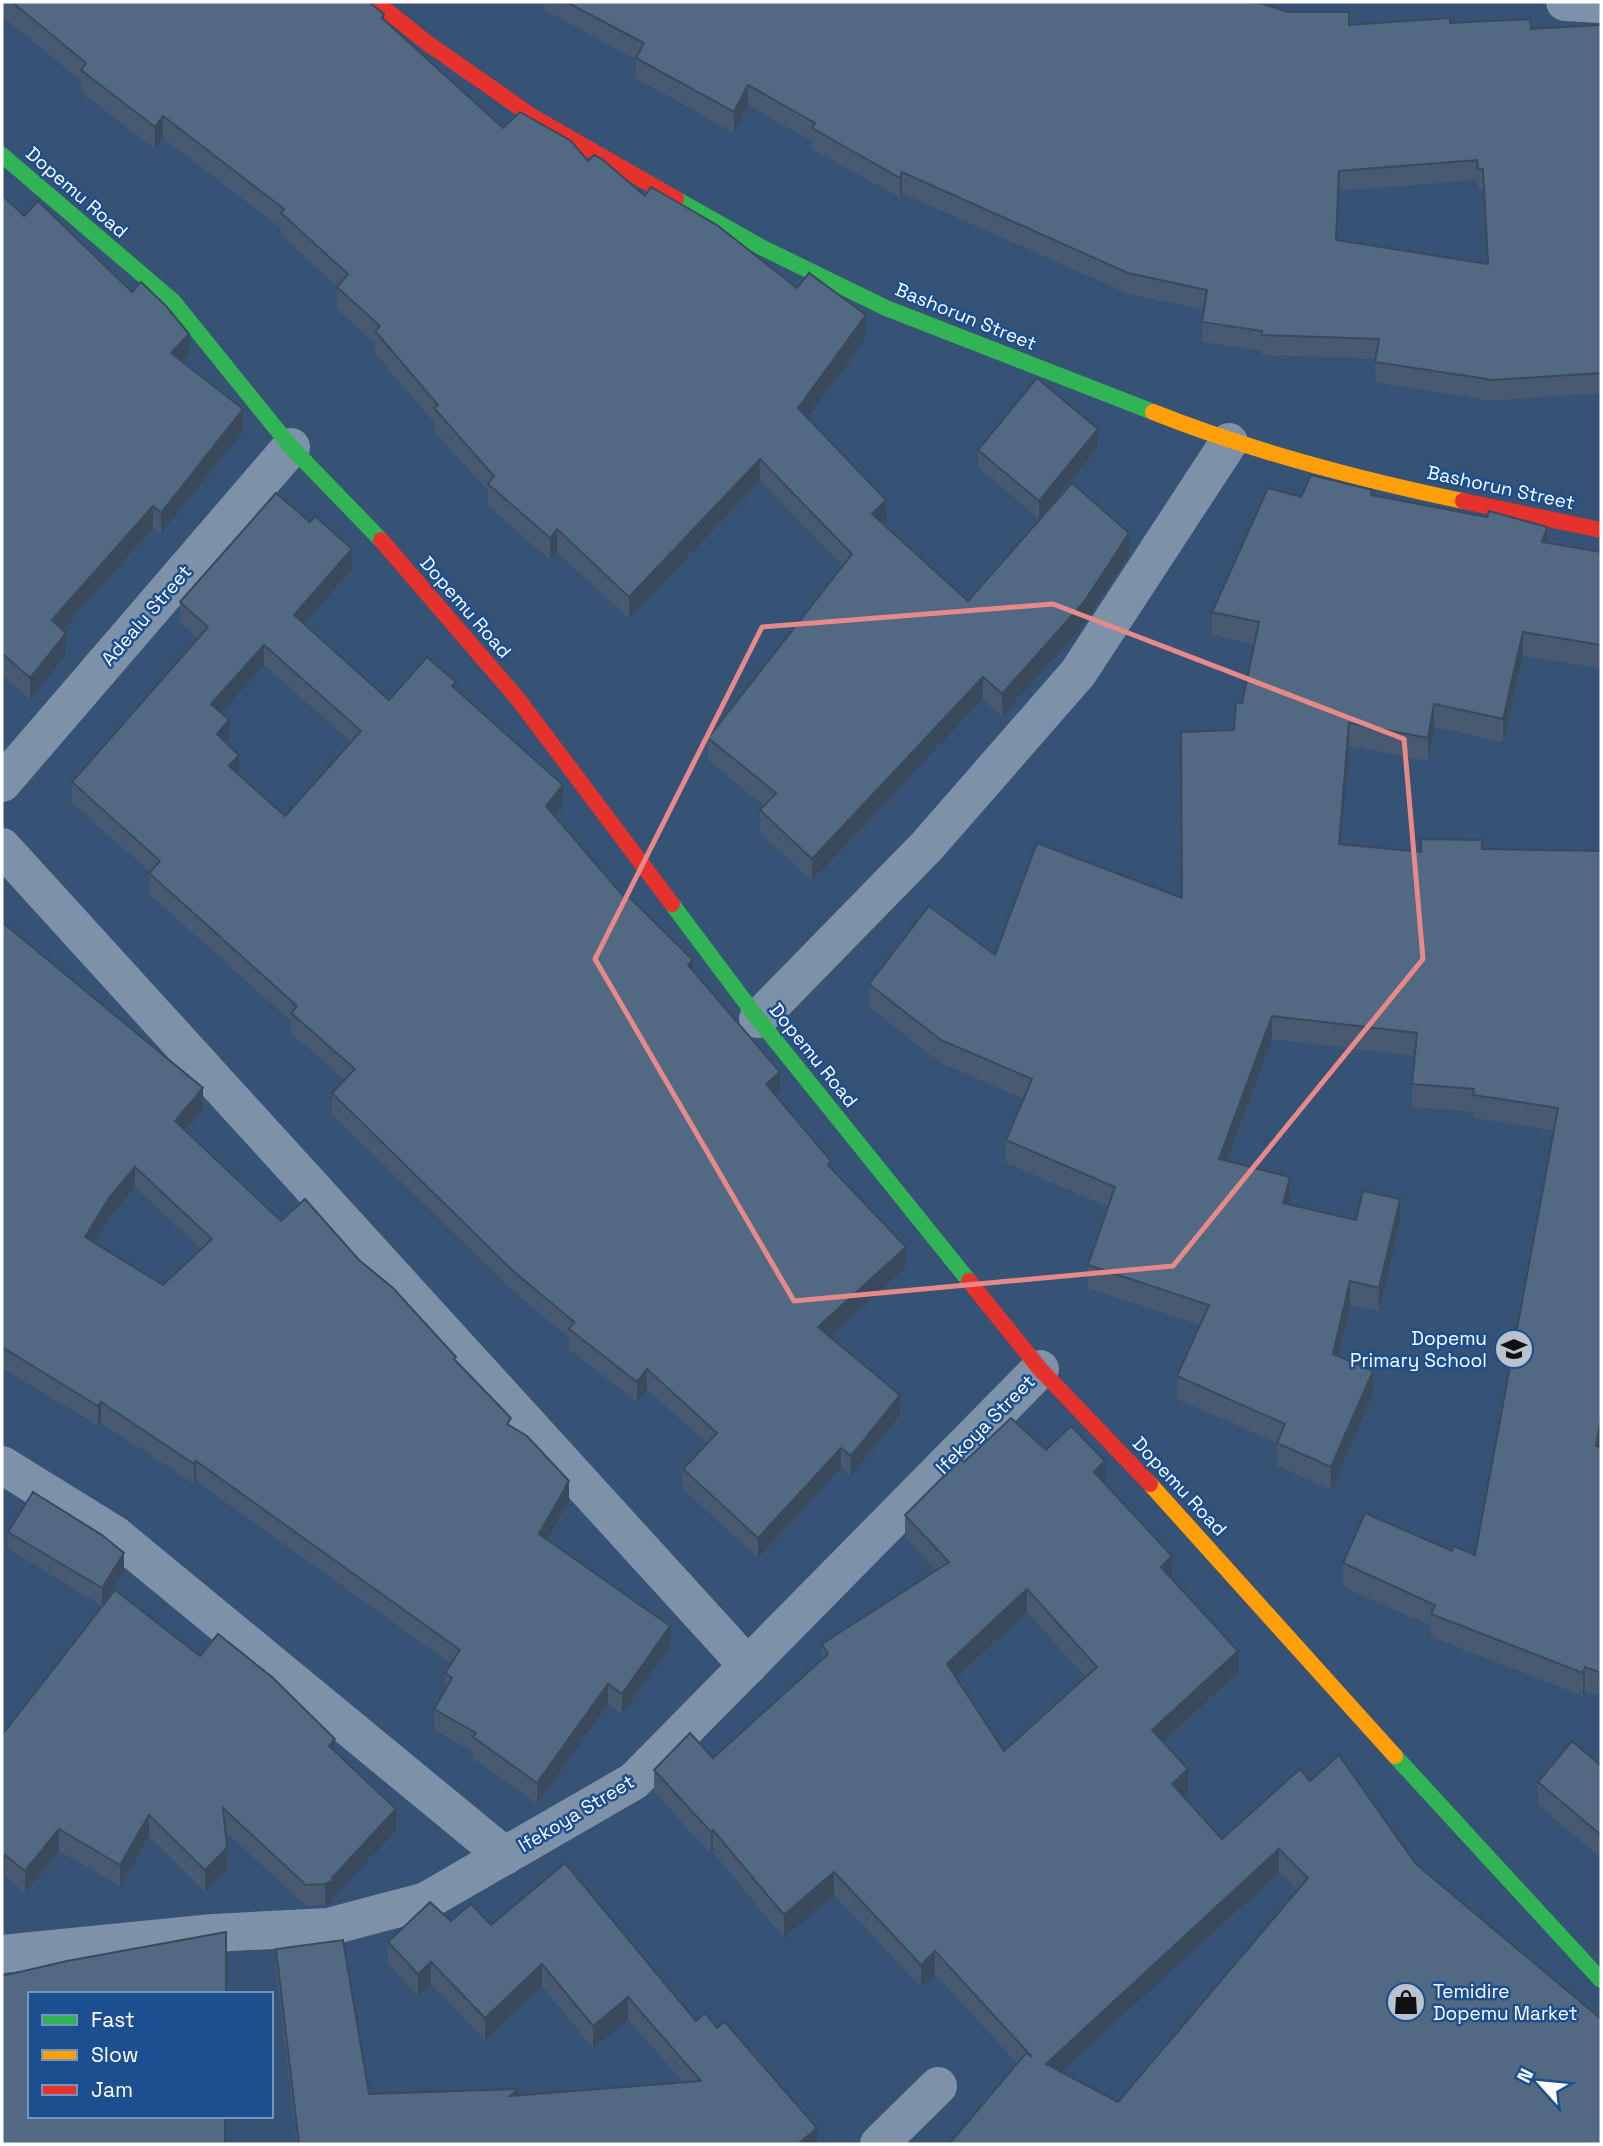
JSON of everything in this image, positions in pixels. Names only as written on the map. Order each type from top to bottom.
[{"type":"main road","name":"Bashorun Street","points":[[376,2],[426,43],[533,117],[761,247],[886,308],[1229,442],[1382,484],[1601,530]]},
{"type":"main road","name":"Dopemu Road","points":[[2,155],[173,301],[291,447],[382,541],[517,699],[758,1019],[1040,1369],[1188,1524],[1481,1853],[1601,1980]]},
{"type":"street","points":[[1565,2],[1601,4]]},
{"type":"street","points":[[758,1019],[927,846],[1078,673],[1229,442]]},
{"type":"street","name":"Adealu Street","points":[[2,783],[291,447]]},
{"type":"street","points":[[2,847],[748,1665]]},
{"type":"street","name":"Ifekoya Street","points":[[2,1954],[214,1933],[328,1927],[426,1901],[634,1781],[1040,1369]]},
{"type":"street","points":[[2,1465],[115,1535],[505,1856]]},
{"type":"street","points":[[878,2144],[938,2086]]},
{"type":"highlighted area","points":[[1053,604],[1404,739],[1423,959],[1173,1266],[794,1301],[595,959],[762,627]]},
{"type":"building","points":[[12,2],[369,2],[384,14],[382,18],[503,128],[520,112],[571,141],[588,161],[594,155],[602,159],[645,196],[651,187],[717,225],[797,288],[809,273],[866,315],[798,408],[886,500],[872,514],[968,601],[1072,483],[1129,533],[1084,602],[1002,694],[983,677],[812,859],[760,810],[776,793],[708,738],[852,554],[760,459],[629,597],[557,529],[550,538],[488,484],[494,476],[434,408],[438,405],[375,331],[380,326],[337,287],[348,274],[281,213],[284,209],[163,116],[155,127],[81,70],[86,63]]},
{"type":"building","points":[[566,2],[1257,2],[1288,12],[1349,12],[1349,25],[1450,18],[1450,23],[1530,19],[1531,29],[1601,25],[1601,373],[1493,380],[1375,362],[1379,339],[1262,335],[1262,331],[1202,322],[1207,290],[1128,273],[902,172],[900,178],[812,128],[815,123],[748,85],[734,112],[636,58],[644,43]],"holes":[[[1477,160],[1478,169],[1483,169],[1488,264],[1336,240],[1339,171]]]},
{"type":"building","points":[[2,195],[24,216],[38,201],[132,292],[141,282],[189,334],[171,353],[243,409],[161,513],[153,506],[52,620],[66,633],[30,678],[2,653]]},
{"type":"building","points":[[1037,378],[1098,429],[1039,501],[978,450]]},
{"type":"building","points":[[1311,475],[1372,490],[1371,495],[1487,517],[1489,511],[1547,527],[1542,542],[1601,552],[1601,645],[1523,632],[1503,719],[1434,704],[1428,738],[1349,723],[1339,844],[1421,852],[1421,839],[1482,840],[1482,849],[1601,851],[1601,1417],[1596,1446],[1601,1447],[1601,1673],[1585,1667],[1583,1673],[1431,1614],[1435,1605],[1343,1563],[1365,1513],[1452,1551],[1454,1546],[1475,1555],[1558,1108],[1473,1095],[1474,1089],[1412,1084],[1417,1033],[1272,1016],[1219,1159],[1290,1177],[1283,1203],[1356,1220],[1363,1191],[1400,1199],[1379,1288],[1350,1281],[1333,1354],[1373,1371],[1331,1467],[1277,1443],[1285,1424],[1177,1376],[1209,1305],[1088,1265],[1115,1187],[1006,1140],[1032,1079],[941,1040],[869,984],[929,906],[995,955],[1037,843],[1182,898],[1181,732],[1234,730],[1236,702],[1242,703],[1259,622],[1212,612],[1268,488],[1301,497]]},
{"type":"building","points":[[276,493],[310,522],[315,516],[352,549],[294,615],[389,700],[427,657],[456,682],[452,686],[563,785],[546,806],[625,898],[627,895],[693,960],[688,965],[780,1072],[766,1084],[831,1161],[828,1165],[906,1247],[818,1327],[900,1395],[851,1456],[841,1448],[758,1538],[683,1469],[717,1433],[647,1369],[637,1382],[569,1329],[574,1322],[512,1270],[332,1093],[355,1069],[291,1013],[297,1006],[149,873],[160,861],[72,782],[208,627],[180,602]],"holes":[[[264,645],[361,731],[285,816],[229,766],[239,755],[217,734],[229,720],[211,704]]]},
{"type":"building","points":[[2,922],[203,1088],[175,1121],[281,1221],[305,1199],[359,1260],[393,1288],[456,1357],[454,1359],[511,1418],[507,1424],[527,1436],[569,1481],[539,1534],[670,1626],[622,1694],[608,1684],[537,1783],[473,1737],[476,1733],[434,1709],[452,1678],[445,1673],[460,1650],[196,1461],[194,1464],[101,1402],[98,1406],[2,1347]],"holes":[[[135,1167],[212,1239],[163,1285],[85,1237],[109,1198]]]},
{"type":"building","points":[[1011,1418],[1046,1450],[1071,1426],[1105,1461],[1094,1472],[1172,1556],[1161,1567],[1238,1651],[1152,1730],[1188,1769],[1172,1784],[1222,1839],[1300,1769],[1310,1781],[1339,1755],[1416,1864],[1601,2019],[1601,2144],[949,2144],[1026,2053],[1032,2057],[935,1951],[921,1965],[834,1872],[784,1915],[713,1830],[711,1832],[654,1770],[690,1733],[713,1758],[828,1654],[822,1644],[949,1562],[905,1515],[961,1459],[964,1462]],"holes":[[[1027,1589],[1097,1667],[1004,1751],[947,1664]],[[1279,1849],[1308,1878],[1118,2102],[1046,2064]]]},
{"type":"building","points":[[33,1492],[102,1535],[124,1553],[102,1588],[8,1532]]},
{"type":"building","points":[[115,1590],[200,1656],[218,1634],[272,1677],[335,1739],[329,1746],[396,1809],[332,1881],[306,1885],[223,1808],[227,1848],[205,1870],[149,1815],[120,1865],[59,1829],[25,1871],[5,1855],[2,1859],[2,1735]]},
{"type":"building","points":[[1572,1741],[1601,1766],[1601,1835],[1538,1782]]},
{"type":"building","points":[[565,1863],[696,2021],[705,2013],[717,2028],[725,2022],[817,2128],[798,2144],[299,2144],[276,1949],[343,1940],[369,2094],[518,2089],[510,2096],[701,2081],[628,1997],[593,2026],[542,1964],[485,2018],[431,1962],[418,1974],[388,1942],[430,1902],[451,1921],[471,1904],[491,1925]]},
{"type":"building","points":[[226,1932],[226,1992],[28,1992],[28,2118],[225,2118],[225,2144],[2,2144],[2,1976],[67,1961]]},
{"type":"traffic: fast","points":[[2,155],[173,301],[291,447],[381,540]]},
{"type":"traffic: fast","points":[[676,199],[761,247],[886,308],[1153,412]]},
{"type":"traffic: fast","points":[[672,904],[758,1019],[969,1281]]},
{"type":"traffic: fast","points":[[1395,1756],[1601,1980]]},
{"type":"traffic: slow","points":[[1153,412],[1229,440],[1306,463],[1463,501]]},
{"type":"traffic: slow","points":[[1150,1484],[1395,1756]]},
{"type":"traffic: jam","points":[[376,2],[426,42],[533,117],[676,199]]},
{"type":"traffic: jam","points":[[1463,501],[1601,530]]},
{"type":"traffic: jam","points":[[381,540],[518,699],[672,904]]},
{"type":"traffic: jam","points":[[969,1281],[1040,1369],[1150,1484]]},
{"type":"place","name":"Dopemu Primary School","points":[[1514,1349]]},
{"type":"place","name":"Temidire Dopemu Market","points":[[1406,2002]]}]
